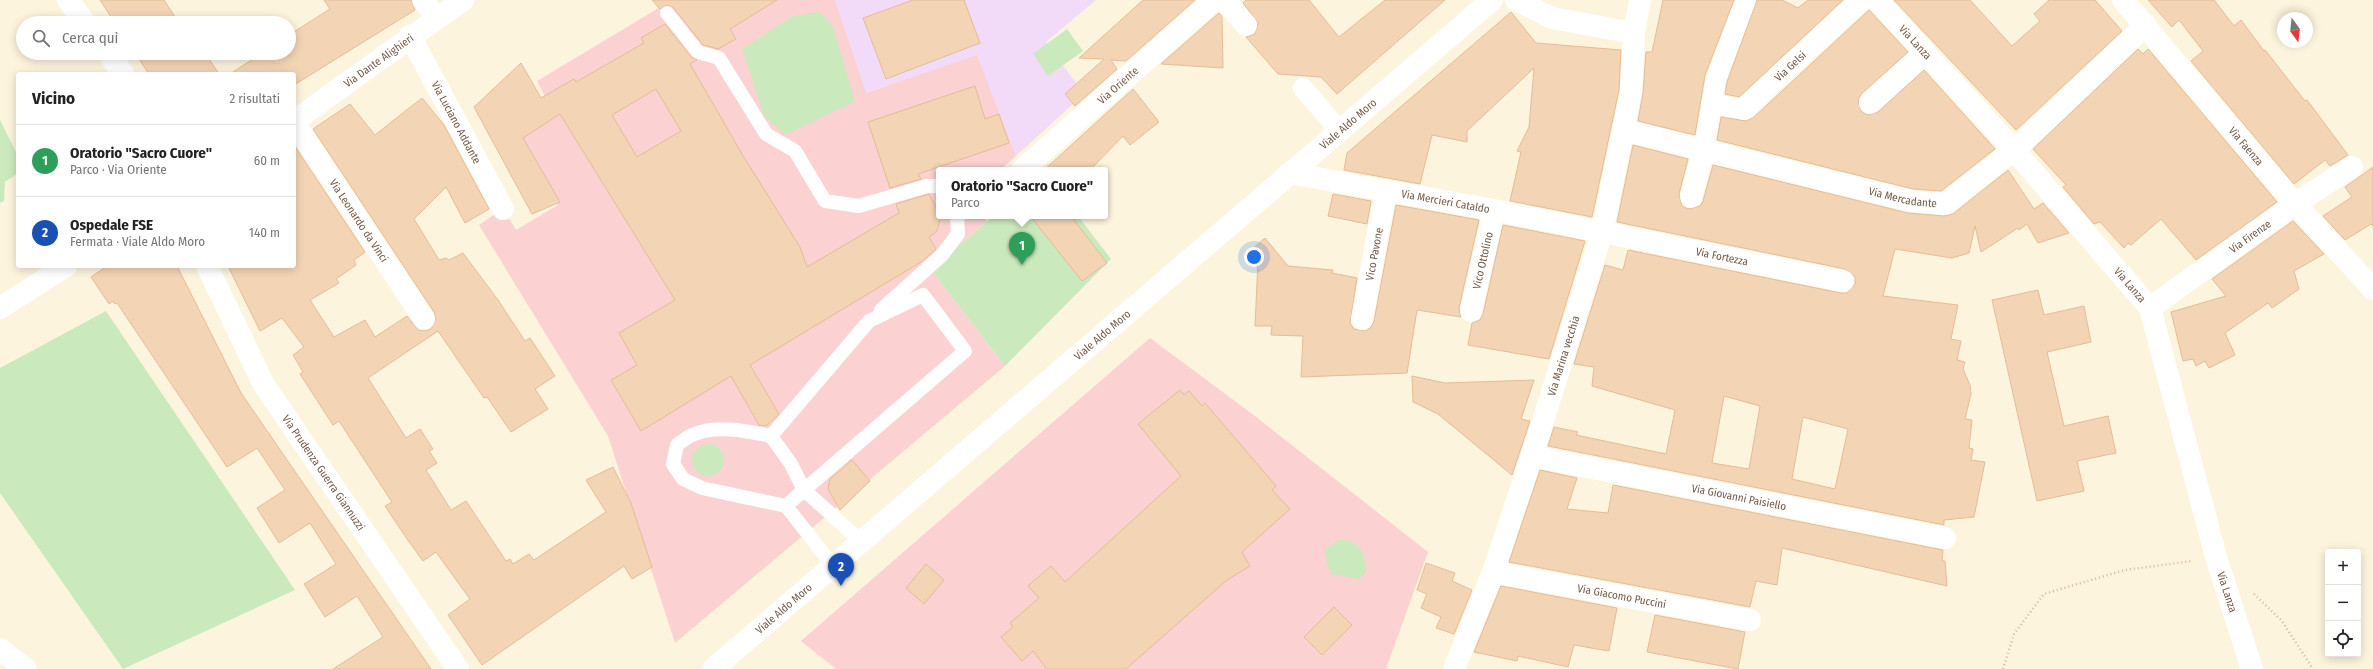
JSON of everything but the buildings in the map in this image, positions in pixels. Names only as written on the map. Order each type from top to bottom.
[{"type":"street","points":[[68,0],[80,16]]},
{"type":"street","points":[[423,0],[437,18]]},
{"type":"street","name":"Via Dante Alighieri","points":[[296,121],[410,36],[463,0]]},
{"type":"street","name":"Via Oriente","points":[[1025,167],[1214,0]]},
{"type":"street","points":[[1224,0],[1246,25]]},
{"type":"street","name":"Viale Aldo Moro","points":[[713,669],[834,567],[1289,173],[1492,0]]},
{"type":"street","points":[[1516,0],[1552,18],[1634,33]]},
{"type":"street","name":"Via Marina vecchia","points":[[1454,669],[1493,572],[1532,456],[1602,232],[1631,92],[1634,33],[1640,0]]},
{"type":"street","points":[[1691,197],[1704,149],[1716,79],[1746,0]]},
{"type":"street","name":"Via Gelsi","points":[[1711,104],[1744,109],[1861,0]]},
{"type":"street","name":"Via Lanza","points":[[1877,0],[2014,150],[2150,308],[2216,557],[2252,669]]},
{"type":"street","name":"Via Faenza","points":[[2123,0],[2146,25],[2295,204],[2373,289]]},
{"type":"street","name":"Via Mercadante","points":[[1623,130],[1911,201],[1945,204],[2014,150],[2146,25]]},
{"type":"street","name":"Via Luciano Addante","points":[[410,36],[503,209]]},
{"type":"street","points":[[1870,103],[1925,53]]},
{"type":"street","points":[[113,60],[122,72]]},
{"type":"street","points":[[1303,88],[1339,130]]},
{"type":"street","name":"Via Leonardo da Vinci","points":[[296,125],[424,319]]},
{"type":"street","name":"Via Firenze","points":[[2150,308],[2295,204],[2352,167]]},
{"type":"street","name":"Via Mercieri Cataldo","points":[[1289,173],[1494,210],[1602,232]]},
{"type":"street","name":"Vico Pavone","points":[[1362,319],[1386,190]]},
{"type":"street","name":"Vico Ottolino","points":[[1471,311],[1494,210]]},
{"type":"street","name":"Via Fortezza","points":[[1602,232],[1843,281]]},
{"type":"street","points":[[0,308],[63,268]]},
{"type":"street","name":"Via Prudenza Guerra Giannuzzi","points":[[208,268],[264,385],[458,669]]},
{"type":"street","name":"Via Giovanni Paisiello","points":[[1532,456],[1945,538]]},
{"type":"street","name":"Via Giacomo Puccini","points":[[1493,572],[1750,620]]},
{"type":"street","points":[[0,649],[26,669]]},
{"type":"lane","points":[[667,13],[698,52],[719,58],[766,134],[795,151],[825,201],[859,206],[927,186],[936,186]]},
{"type":"lane","points":[[772,436],[869,321],[942,255],[958,234],[957,219]]},
{"type":"lane","points":[[786,506],[965,351],[923,295],[869,321]]},
{"type":"lane","points":[[834,567],[786,506],[702,488],[683,479],[674,464],[676,445],[692,435],[710,431],[737,430],[772,436],[791,464],[804,490],[862,542]]},
{"type":"path","points":[[2003,669],[2014,634],[2044,594],[2125,570],[2216,557]]},
{"type":"path","points":[[2252,592],[2282,621],[2313,669]]},
{"type":"shaded area","points":[[672,0],[835,0],[866,93],[977,55],[1016,156],[1003,167],[936,167],[936,219],[985,219],[987,221],[931,270],[1005,366],[675,643],[608,436],[479,225],[503,209],[516,230],[558,205],[513,122],[548,102],[537,81]]},
{"type":"shaded area","points":[[835,0],[1096,0],[1046,42],[1084,94],[1016,156],[977,56],[865,93]]},
{"type":"shaded area","points":[[1150,338],[1251,413],[1428,552],[1386,669],[836,669],[801,641]]},
{"type":"green space","points":[[820,12],[833,27],[855,101],[786,135],[764,116],[742,49],[793,16]]},
{"type":"green space","points":[[1067,29],[1083,51],[1048,76],[1033,54]]},
{"type":"green space","points":[[0,120],[16,152],[16,174],[5,182],[4,201],[0,203]]},
{"type":"green space","points":[[990,219],[1080,219],[1111,259],[1005,366],[931,270]]},
{"type":"green space","points":[[106,311],[295,590],[123,669],[0,493],[0,368]]},
{"type":"green space","points":[[705,444],[711,444],[720,448],[724,460],[720,472],[711,476],[705,476],[696,472],[692,463],[692,457],[696,448]]},
{"type":"green space","points":[[1341,539],[1354,543],[1360,549],[1367,571],[1359,579],[1332,574],[1327,565],[1325,549]]},
{"type":"place","name":"Oratorio \"Sacro Cuore\"","points":[[1022,265]]},
{"type":"place","name":"Ospedale FSE","points":[[841,586]]}]
